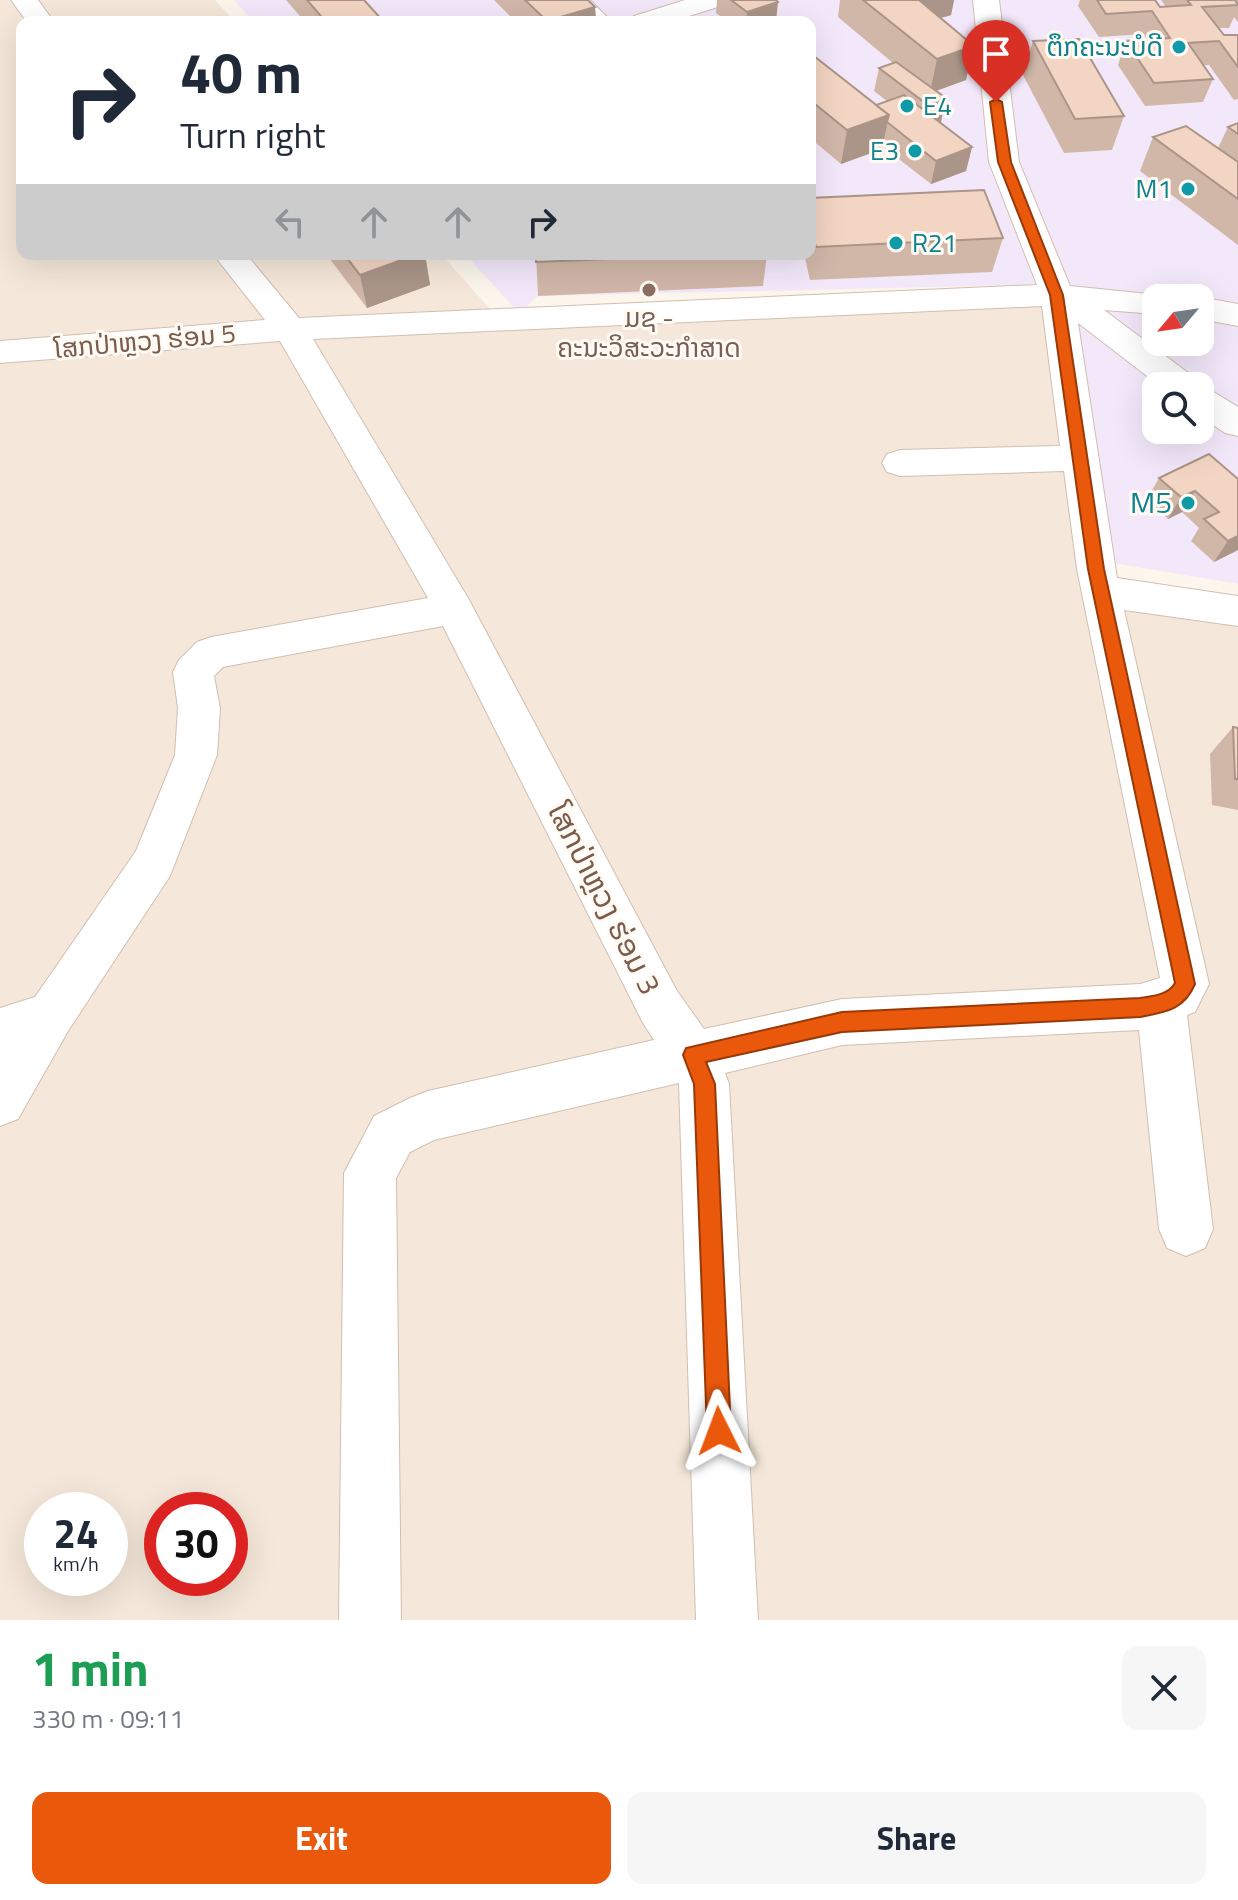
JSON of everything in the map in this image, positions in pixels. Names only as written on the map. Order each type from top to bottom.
[{"type":"street","points":[[24,0],[36,16]]},
{"type":"street","points":[[575,0],[592,16]]},
{"type":"street","points":[[662,16],[712,0]]},
{"type":"street","points":[[370,1620],[370,1173],[392,1134],[428,1116],[842,1022],[1140,1007],[1161,1004],[1178,996],[1185,984],[1101,591],[1057,295],[1004,162],[986,0]]},
{"type":"street","name":"ໂສກປ່າຫຼວງ ຮ່ອມ 3","points":[[240,260],[290,329],[454,609],[660,1007],[693,1055],[704,1084],[727,1620]]},
{"type":"street","points":[[1057,295],[1094,318],[1165,372]]},
{"type":"street","name":"ໂສກປ່າຫຼວງ ຮ່ອມ 5","points":[[0,352],[290,329],[1057,295],[1142,302]]},
{"type":"street","points":[[1214,311],[1238,315]]},
{"type":"street","points":[[1214,408],[1238,424]]},
{"type":"street","points":[[900,463],[1080,458]]},
{"type":"street","points":[[1101,591],[1238,611]]},
{"type":"street","points":[[0,1101],[51,1015],[154,862],[196,755],[199,708],[193,672],[211,653],[454,609]]},
{"type":"street","points":[[1161,1004],[1186,1229]]},
{"type":"street","points":[[0,1032],[51,1015]]},
{"type":"shaded area","points":[[0,0],[215,0],[230,16],[16,16],[16,260],[446,260],[507,328],[1048,301],[1078,570],[1238,597],[1238,1620],[0,1620]]},
{"type":"shaded area","name":"ມຊ - ຄະນະວິສະວະກຳສາດ","points":[[234,0],[1238,0],[1238,584],[1106,562],[1063,284],[538,296],[519,313],[470,260],[816,260],[816,16],[249,16]]},
{"type":"building","points":[[307,0],[364,0],[379,16],[321,16]]},
{"type":"building","points":[[525,0],[588,0],[595,7],[564,16],[542,16]]},
{"type":"building","points":[[731,0],[776,0],[778,2],[747,12]]},
{"type":"building","points":[[863,0],[919,0],[974,46],[937,59]]},
{"type":"building","points":[[1097,0],[1155,0],[1160,7],[1191,5],[1187,0],[1235,0],[1238,5],[1202,7],[1224,35],[1238,35],[1238,67],[1219,41],[1188,43],[1213,79],[1154,83],[1126,41],[1170,38],[1152,11],[1106,14]]},
{"type":"building","points":[[1079,39],[1124,116],[1075,119],[1033,41]]},
{"type":"building","points":[[816,58],[889,115],[847,130],[816,105]]},
{"type":"building","points":[[896,62],[946,98],[928,105],[879,68]]},
{"type":"building","points":[[904,95],[972,147],[936,161],[887,122],[889,115],[876,105]]},
{"type":"building","points":[[1238,123],[1238,134],[1228,127]]},
{"type":"building","points":[[1186,126],[1238,162],[1238,199],[1153,137]]},
{"type":"building","points":[[984,190],[1003,238],[816,247],[816,198]]},
{"type":"building","points":[[349,260],[401,260],[360,275]]},
{"type":"building","points":[[536,260],[586,260],[536,262]]},
{"type":"building","points":[[1209,454],[1238,479],[1238,536],[1228,541],[1204,519],[1219,512],[1195,491],[1181,497],[1159,478]]},
{"type":"building","points":[[1233,727],[1238,728],[1238,779],[1235,779]]},
{"type":"place","name":"ຕຶກຄະນະບໍດີ","points":[[1179,47]]},
{"type":"place","name":"E4","points":[[907,106]]},
{"type":"place","name":"E3","points":[[915,151]]},
{"type":"place","name":"M1","points":[[1188,189]]},
{"type":"place","name":"R21","points":[[896,243]]},
{"type":"place","name":"ມຊ - ຄະນະວິສະວະກຳສາດ","points":[[649,290]]},
{"type":"place","name":"M5","points":[[1188,503]]},
{"type":"route","points":[[719,1431],[704,1084],[693,1055],[842,1022],[1161,1004],[1178,996],[1185,984],[1096,569],[1057,295],[1004,162],[996,102]]}]
